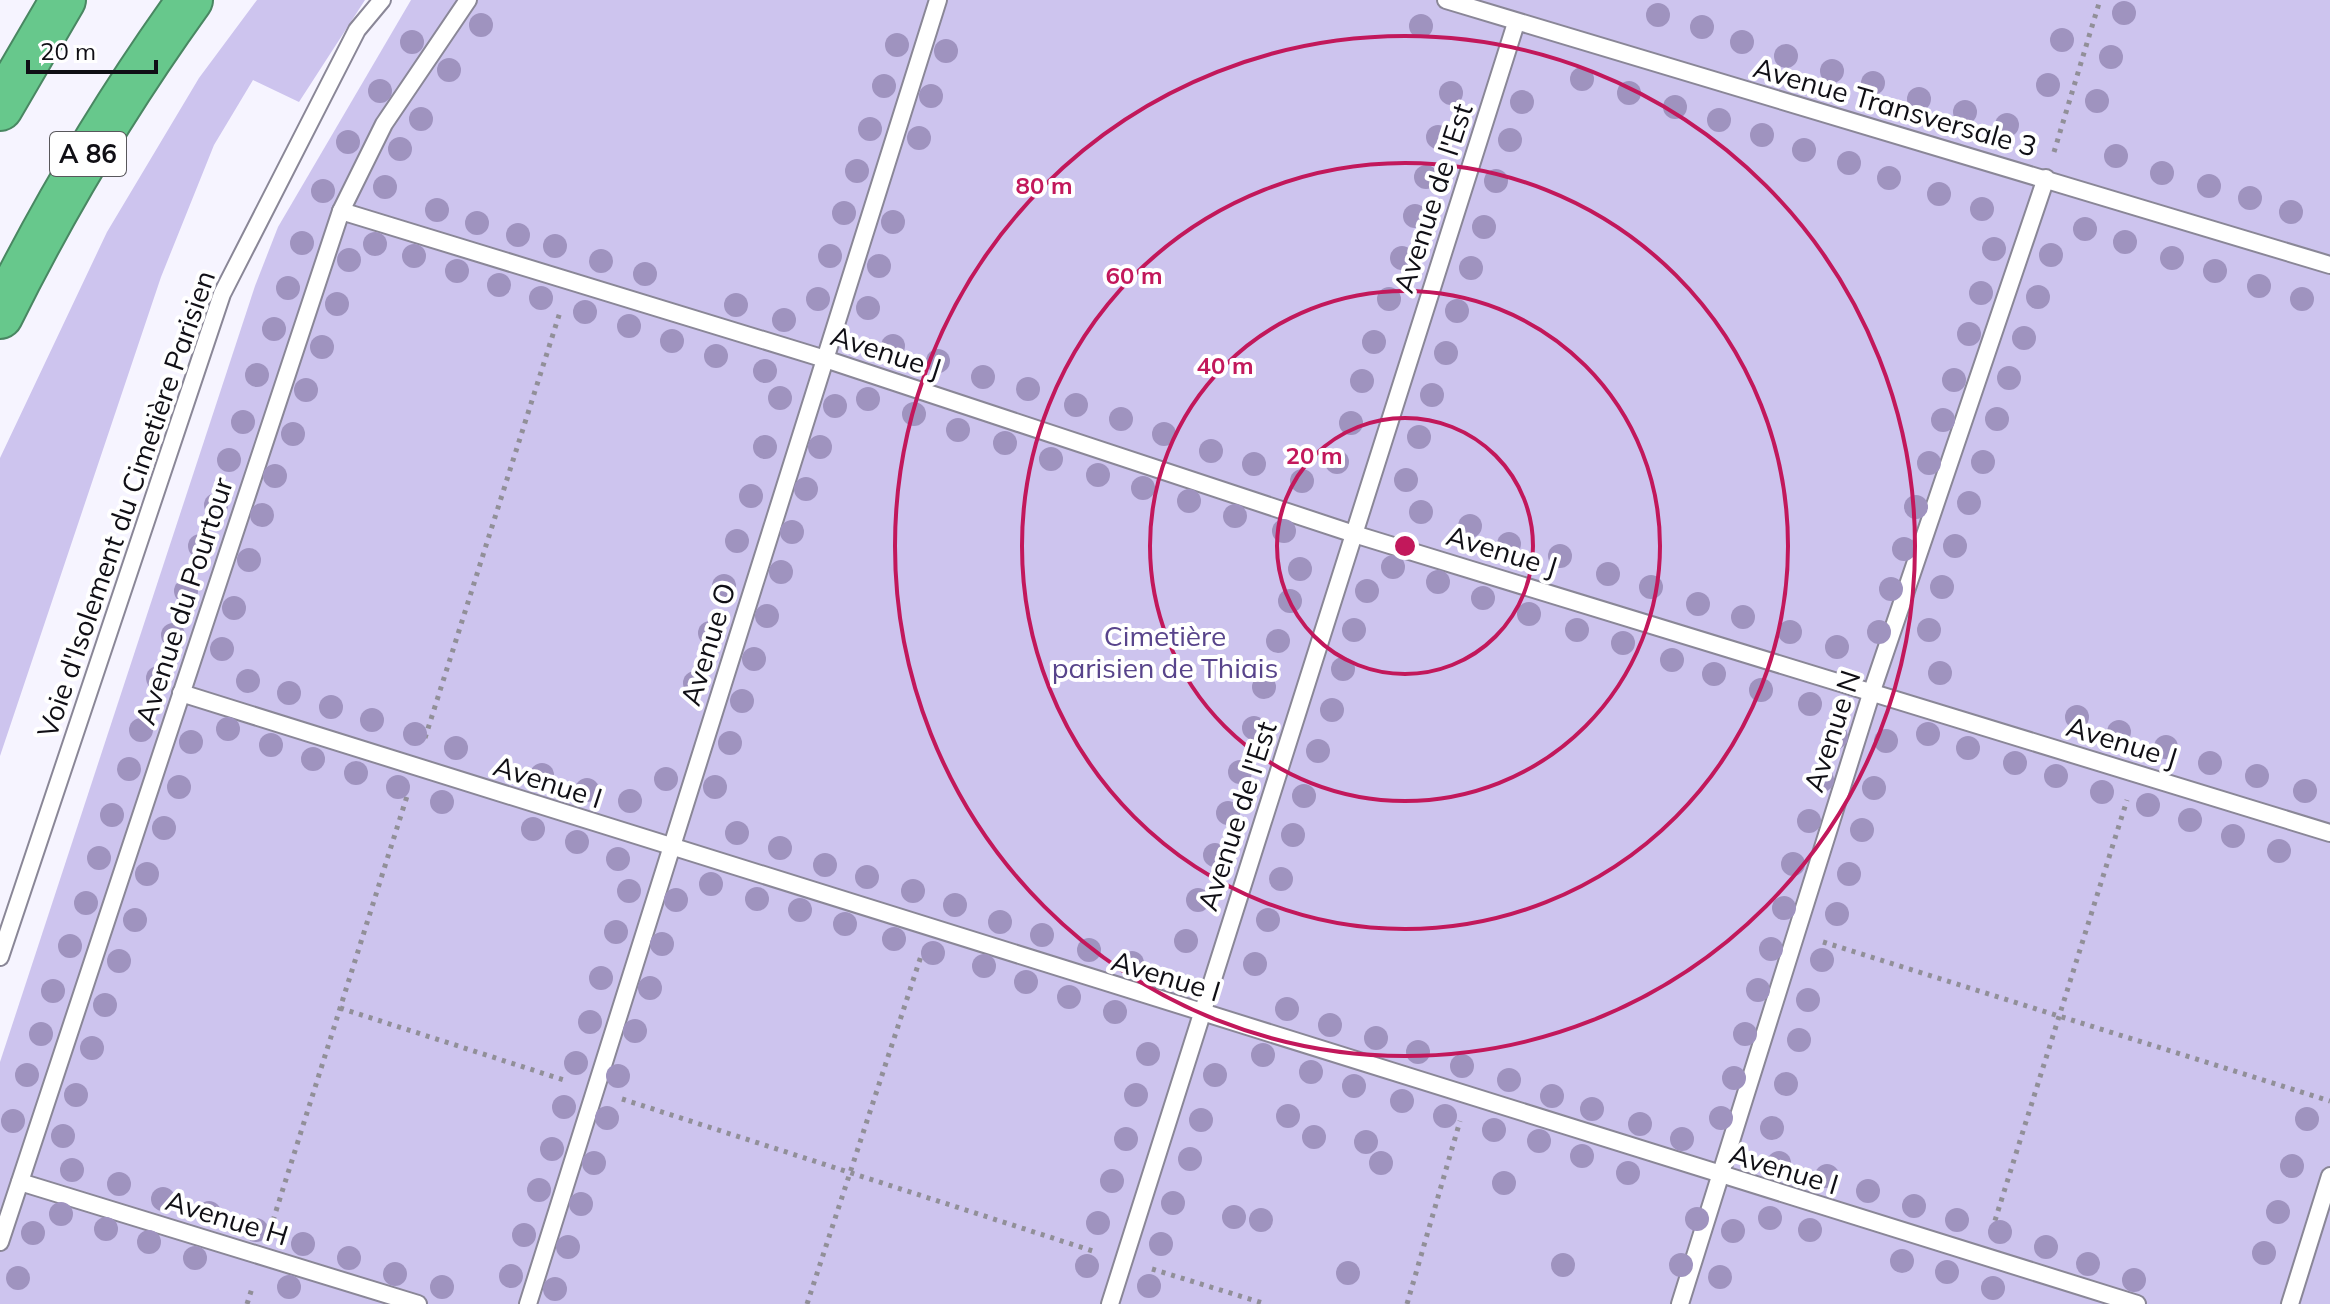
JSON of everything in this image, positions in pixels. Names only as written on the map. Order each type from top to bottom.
[{"type":"highway","points":[[0,108],[63,0]]},
{"type":"highway","name":"A 86","points":[[0,316],[46,223],[141,69],[190,0]]},
{"type":"lane","name":"Voie d'Isolement du Cimetière Parisien","points":[[0,957],[222,294],[357,30],[382,0]]},
{"type":"lane","name":"Avenue du Pourtour","points":[[0,1242],[341,211],[384,124],[468,0]]},
{"type":"lane","name":"Avenue O","points":[[528,1304],[938,0]]},
{"type":"lane","name":"Avenue Transversale 3","points":[[1446,0],[2330,265]]},
{"type":"lane","name":"Avenue de l'Est","points":[[1110,1304],[1516,23]]},
{"type":"lane","name":"Avenue N","points":[[1680,1304],[1872,691],[2046,178]]},
{"type":"lane","name":"Avenue J","points":[[341,211],[825,359],[1354,534],[2330,833]]},
{"type":"lane","name":"Avenue I","points":[[181,693],[1720,1177],[2137,1304]]},
{"type":"lane","points":[[2290,1304],[2330,1176]]},
{"type":"lane","name":"Avenue H","points":[[20,1182],[418,1304]]},
{"type":"path","points":[[2046,178],[2100,0]]},
{"type":"path","points":[[1983,1257],[2136,773]]},
{"type":"path","points":[[807,1304],[930,929]]},
{"type":"path","points":[[1796,934],[2330,1101]]},
{"type":"path","points":[[340,1008],[1123,1261],[1266,1304]]},
{"type":"path","points":[[1407,1304],[1467,1097]]},
{"type":"green space","points":[[257,0],[365,0],[299,102],[253,80],[214,145],[161,277],[0,756],[0,458],[107,232],[199,78]]},
{"type":"green space","name":"Cimetière parisien de Thiais","points":[[411,0],[2330,0],[2330,1304],[0,1304],[0,1062],[255,286],[278,227]]}]
